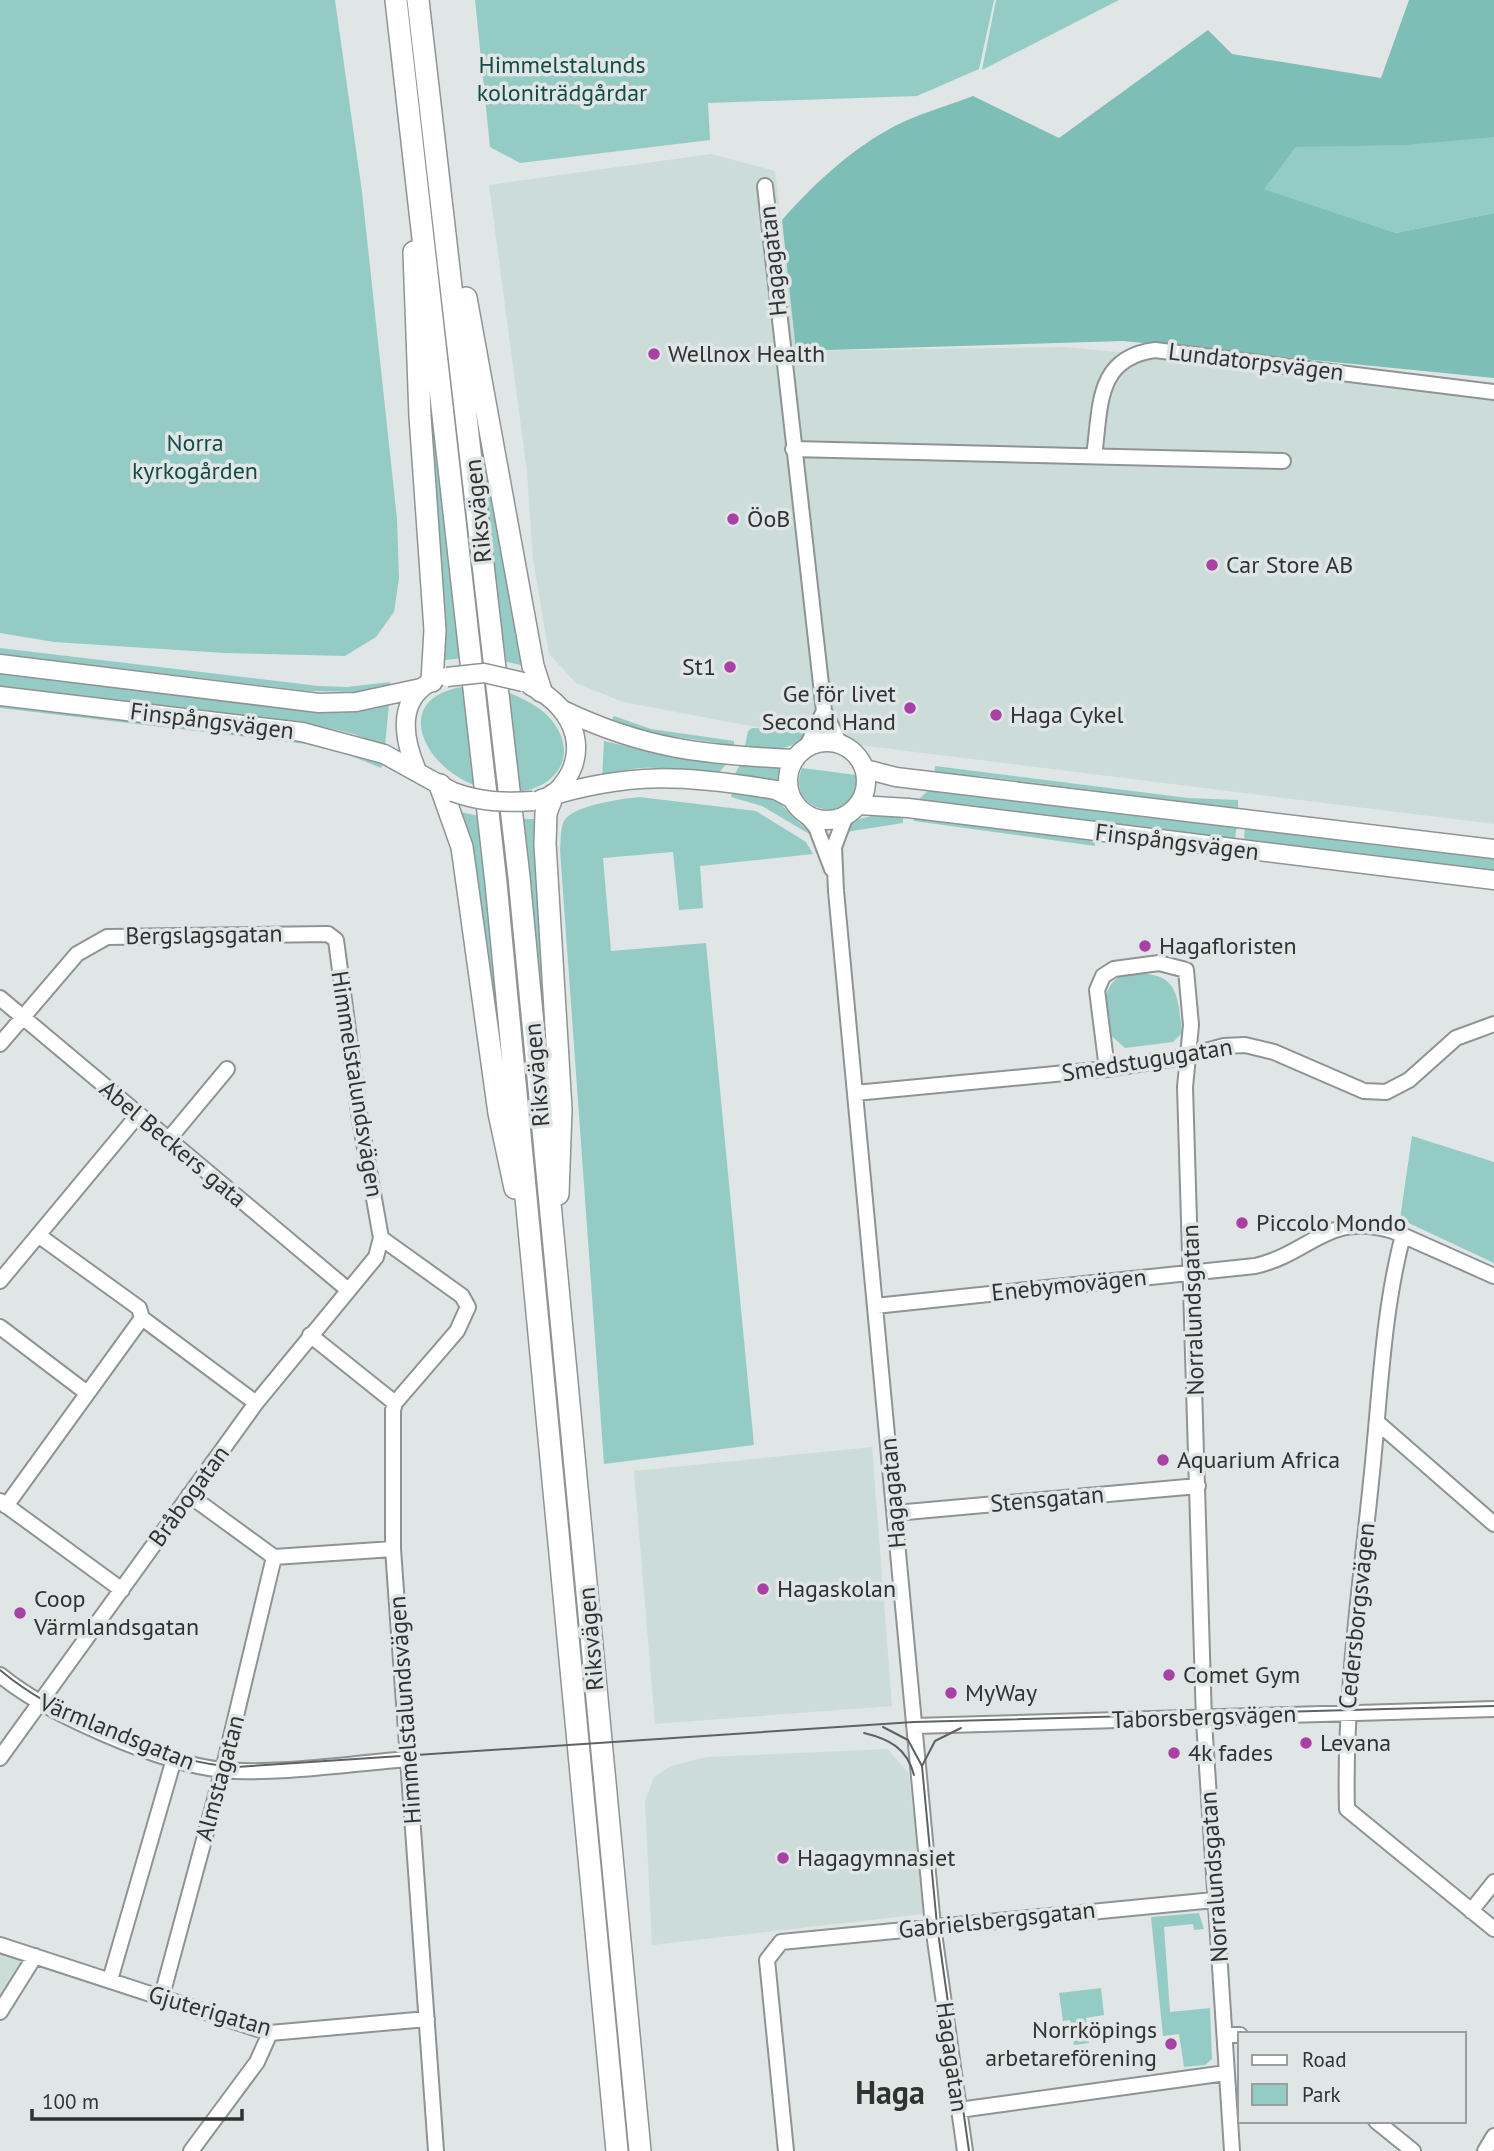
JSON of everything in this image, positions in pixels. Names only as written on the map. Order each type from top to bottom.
[{"type":"highway","name":"Riksvägen","points":[[397,0],[465,597],[532,1249],[617,2151]]},
{"type":"highway","name":"Riksvägen","points":[[418,0],[519,877],[639,2151]]},
{"type":"highway","points":[[430,103],[533,666],[532,686]]},
{"type":"highway","points":[[414,148],[415,315],[435,630],[433,682]]},
{"type":"highway","points":[[447,788],[461,847],[499,1113],[514,1185],[532,1249]]},
{"type":"highway","points":[[543,798],[546,813],[545,844],[561,1110],[554,1259]]},
{"type":"main road","name":"Finspångsvägen","points":[[0,664],[319,703],[356,702],[433,682]]},
{"type":"main road","points":[[484,673],[532,686],[563,710],[617,734],[658,746],[738,757],[799,755],[827,740],[841,744],[859,757],[865,769],[864,797],[853,810],[833,821],[819,821],[776,790],[662,776],[628,779],[543,798],[502,803],[475,800],[418,771],[408,751],[404,728],[410,708],[433,682],[484,673]]},
{"type":"main road","name":"Finspångsvägen","points":[[0,696],[302,732],[350,743],[418,771]]},
{"type":"main road","points":[[543,798],[566,783],[573,770],[575,732],[563,710]]},
{"type":"main road","points":[[796,804],[788,786],[799,755]]},
{"type":"main road","name":"Finspångsvägen","points":[[865,769],[896,777],[1494,849]]},
{"type":"main road","name":"Finspångsvägen","points":[[853,810],[908,808],[1494,880]]},
{"type":"street","name":"Hagagatan","points":[[765,186],[824,711],[841,744]]},
{"type":"street","name":"Lundatorpsvägen","points":[[1094,456],[1106,381],[1112,368],[1125,357],[1141,352],[1155,350],[1270,362],[1494,392]]},
{"type":"street","points":[[793,449],[1283,461]]},
{"type":"street","points":[[799,755],[824,711]]},
{"type":"street","name":"Hagagatan","points":[[796,804],[816,827],[835,877]]},
{"type":"street","name":"Hagagatan","points":[[853,810],[836,836],[835,877],[933,1926],[965,2151]]},
{"type":"street","name":"Bergslagsgatan","points":[[0,1044],[77,954],[107,937],[328,934]]},
{"type":"street","name":"Himmelstalundsvägen","points":[[328,934],[335,940],[360,1120],[381,1238]]},
{"type":"street","name":"Norralundsgatan","points":[[1107,1069],[1097,990],[1103,976],[1114,969],[1159,963],[1186,970],[1191,1025],[1185,1087],[1204,1717],[1232,2151]]},
{"type":"street","name":"Abel Beckers gata","points":[[0,998],[347,1289]]},
{"type":"street","name":"Smedstugugatan","points":[[855,1093],[1107,1069],[1188,1056],[1224,1046],[1245,1045],[1274,1052],[1364,1091],[1386,1092],[1409,1080],[1456,1038],[1494,1024]]},
{"type":"street","points":[[168,1140],[227,1069]]},
{"type":"street","points":[[0,1281],[138,1115]]},
{"type":"street","name":"Enebymovägen","points":[[875,1306],[1273,1262],[1326,1231],[1346,1225],[1379,1227],[1404,1235],[1494,1276]]},
{"type":"street","points":[[38,1235],[139,1308],[142,1318],[256,1403]]},
{"type":"street","name":"Cedersborgsvägen","points":[[1404,1235],[1396,1264],[1377,1422],[1347,1713],[1347,1809],[1494,1929]]},
{"type":"street","points":[[310,1335],[395,1403],[466,1318],[468,1307],[462,1296],[381,1238]]},
{"type":"street","name":"Bråbogatan","points":[[0,1758],[256,1403],[376,1257],[381,1238]]},
{"type":"street","points":[[122,1590],[3,1504],[142,1318]]},
{"type":"street","points":[[0,1328],[87,1393]]},
{"type":"street","name":"Himmelstalundsvägen","points":[[395,1403],[393,1549],[436,2151]]},
{"type":"street","points":[[1377,1422],[1494,1524]]},
{"type":"street","name":"Stensgatan","points":[[895,1513],[1198,1486]]},
{"type":"street","points":[[189,1495],[274,1557],[393,1549]]},
{"type":"street","name":"Almstagatan","points":[[161,1999],[223,1770],[274,1557]]},
{"type":"street","name":"Värmlandsgatan","points":[[0,1675],[39,1704],[174,1759],[223,1770],[409,1759]]},
{"type":"street","name":"Taborsbergsvägen","points":[[914,1726],[1494,1709]]},
{"type":"street","points":[[110,1980],[174,1759]]},
{"type":"street","points":[[1471,1911],[1494,1882]]},
{"type":"street","name":"Gabrielsbergsgatan","points":[[786,2151],[767,1960],[781,1942],[1214,1900]]},
{"type":"street","name":"Gjuterigatan","points":[[0,1945],[270,2033],[427,2019]]},
{"type":"street","points":[[0,2012],[35,1956]]},
{"type":"street","points":[[191,2151],[257,2062],[270,2033]]},
{"type":"street","points":[[1225,2035],[1238,2035]]},
{"type":"street","points":[[959,2110],[1226,2073]]},
{"type":"street","points":[[1378,2123],[1413,2151]]},
{"type":"street","points":[[1485,2151],[1494,2136]]},
{"type":"shaded area","points":[[1409,0],[1494,0],[1494,137],[1405,145],[1296,147],[1264,189],[1396,233],[1494,213],[1494,378],[1123,341],[796,351],[782,220],[833,169],[877,136],[922,114],[973,96],[1059,138],[1208,30],[1232,54],[1381,78]]},
{"type":"shaded area","points":[[711,154],[775,171],[797,351],[1065,347],[1180,358],[1494,397],[1494,824],[835,742],[623,702],[576,683],[549,654],[533,560],[527,472],[489,185]]},
{"type":"shaded area","name":"Hagaskolan","points":[[872,1447],[892,1706],[655,1724],[634,1471]]},
{"type":"shaded area","name":"Hagagymnasiet","points":[[888,1749],[909,1774],[923,1914],[652,1945],[645,1801],[654,1777],[671,1766],[707,1757]]},
{"type":"shaded area","points":[[0,1953],[16,1956],[23,1963],[0,1999]]},
{"type":"green space","name":"Norra kyrkogården","points":[[0,0],[335,0],[362,192],[397,519],[399,578],[394,612],[376,637],[345,656],[224,653],[54,642],[0,633]]},
{"type":"green space","name":"Himmelstalunds koloniträdgårdar","points":[[475,0],[994,0],[979,69],[917,96],[708,103],[710,140],[520,163],[490,147]]},
{"type":"green space","points":[[996,0],[1119,0],[982,70]]},
{"type":"green space","points":[[1494,135],[1494,213],[1396,233],[1263,189],[1296,147]]},
{"type":"green space","points":[[437,281],[443,281],[488,659],[482,658]]},
{"type":"green space","points":[[461,300],[524,666],[504,661]]},
{"type":"green space","points":[[422,305],[465,658],[445,660]]},
{"type":"green space","points":[[0,648],[319,686],[347,687],[390,682],[391,686],[364,692],[308,691],[0,654]]},
{"type":"green space","points":[[0,670],[375,706],[389,704],[385,746],[354,734],[311,724],[0,686]]},
{"type":"green space","points":[[469,686],[480,787],[459,778],[442,764],[429,749],[422,732],[422,716],[429,702],[444,692]]},
{"type":"green space","points":[[508,692],[533,704],[546,714],[556,727],[564,752],[562,764],[556,774],[534,788],[518,792]]},
{"type":"green space","points":[[0,702],[311,740],[366,756],[383,764],[381,768],[337,750],[315,745],[0,708]]},
{"type":"green space","points":[[614,716],[651,729],[734,741],[734,745],[647,733],[612,719]]},
{"type":"green space","points":[[752,728],[808,730],[802,738],[788,747],[745,746],[748,731]]},
{"type":"green space","points":[[604,741],[729,761],[717,775],[644,768],[616,772],[602,778]]},
{"type":"green space","points":[[741,763],[782,767],[780,785],[733,777]]},
{"type":"green space","points":[[935,766],[1188,798],[1238,800],[1238,808],[979,776],[934,776]]},
{"type":"green space","points":[[802,768],[856,775],[854,792],[847,803],[836,808],[824,809],[812,805],[803,796],[799,784]]},
{"type":"green space","points":[[933,786],[1237,824],[1235,840],[917,801]]},
{"type":"green space","points":[[733,787],[775,798],[811,835],[762,806],[731,797]]},
{"type":"green space","points":[[639,797],[756,811],[806,842],[813,854],[700,866],[703,908],[679,910],[673,852],[603,858],[611,951],[706,943],[754,1445],[604,1464],[560,850],[561,831],[569,815],[587,807]]},
{"type":"green space","points":[[461,812],[483,817],[513,1146],[466,846]]},
{"type":"green space","points":[[880,814],[903,816],[903,823],[846,832],[855,820]]},
{"type":"green space","points":[[915,817],[1075,838],[1095,842],[1095,846],[914,821]]},
{"type":"green space","points":[[521,819],[539,819],[555,1143]]},
{"type":"green space","points":[[499,820],[505,820],[590,1726],[585,1726]]},
{"type":"green space","points":[[1245,825],[1494,856],[1494,873],[1244,841]]},
{"type":"green space","points":[[1124,973],[1154,975],[1171,985],[1178,1003],[1182,1033],[1173,1042],[1125,1048],[1107,1032],[1107,992]]},
{"type":"green space","points":[[1412,1136],[1494,1162],[1494,1263],[1400,1219]]},
{"type":"green space","points":[[588,1755],[593,1755],[632,2151],[625,2151]]},
{"type":"green space","points":[[1199,1913],[1204,1929],[1194,1930],[1193,1924],[1164,1927],[1170,2012],[1210,2008],[1212,2059],[1205,2065],[1184,2067],[1179,2034],[1163,2036],[1151,1917]]},
{"type":"green space","points":[[1101,1988],[1104,2015],[1086,2018],[1089,2043],[1074,2045],[1070,2020],[1063,2021],[1059,1993]]},
{"type":"tram line","points":[[0,1670],[50,1704],[112,1734],[177,1756],[208,1764],[236,1767],[914,1722],[1494,1706]]},
{"type":"tram line","points":[[883,1727],[908,1740],[922,1766],[937,1925],[969,2151]]},
{"type":"tram line","points":[[922,1766],[935,1741],[961,1728]]},
{"type":"tram line","points":[[864,1733],[881,1738],[902,1751],[914,1775]]},
{"type":"place","name":"Wellnox Health","points":[[654,354]]},
{"type":"place","name":"ÖoB","points":[[733,519]]},
{"type":"place","name":"Car Store AB","points":[[1212,565]]},
{"type":"place","name":"St1","points":[[730,667]]},
{"type":"place","name":"Ge för livet Second Hand","points":[[910,708]]},
{"type":"place","name":"Haga Cykel","points":[[996,715]]},
{"type":"place","name":"Hagafloristen","points":[[1145,946]]},
{"type":"place","name":"Piccolo Mondo","points":[[1242,1223]]},
{"type":"place","name":"Aquarium Africa","points":[[1163,1460]]},
{"type":"place","name":"Hagaskolan","points":[[763,1589]]},
{"type":"place","name":"Coop Värmlandsgatan","points":[[20,1613]]},
{"type":"place","name":"Comet Gym","points":[[1169,1675]]},
{"type":"place","name":"MyWay","points":[[951,1693]]},
{"type":"place","name":"Levana","points":[[1306,1743]]},
{"type":"place","name":"4k fades","points":[[1174,1753]]},
{"type":"place","name":"Hagagymnasiet","points":[[783,1858]]},
{"type":"place","name":"Norrköpings arbetareförening","points":[[1171,2044]]},
{"type":"district","name":"Haga","points":[[890,2093]]}]
